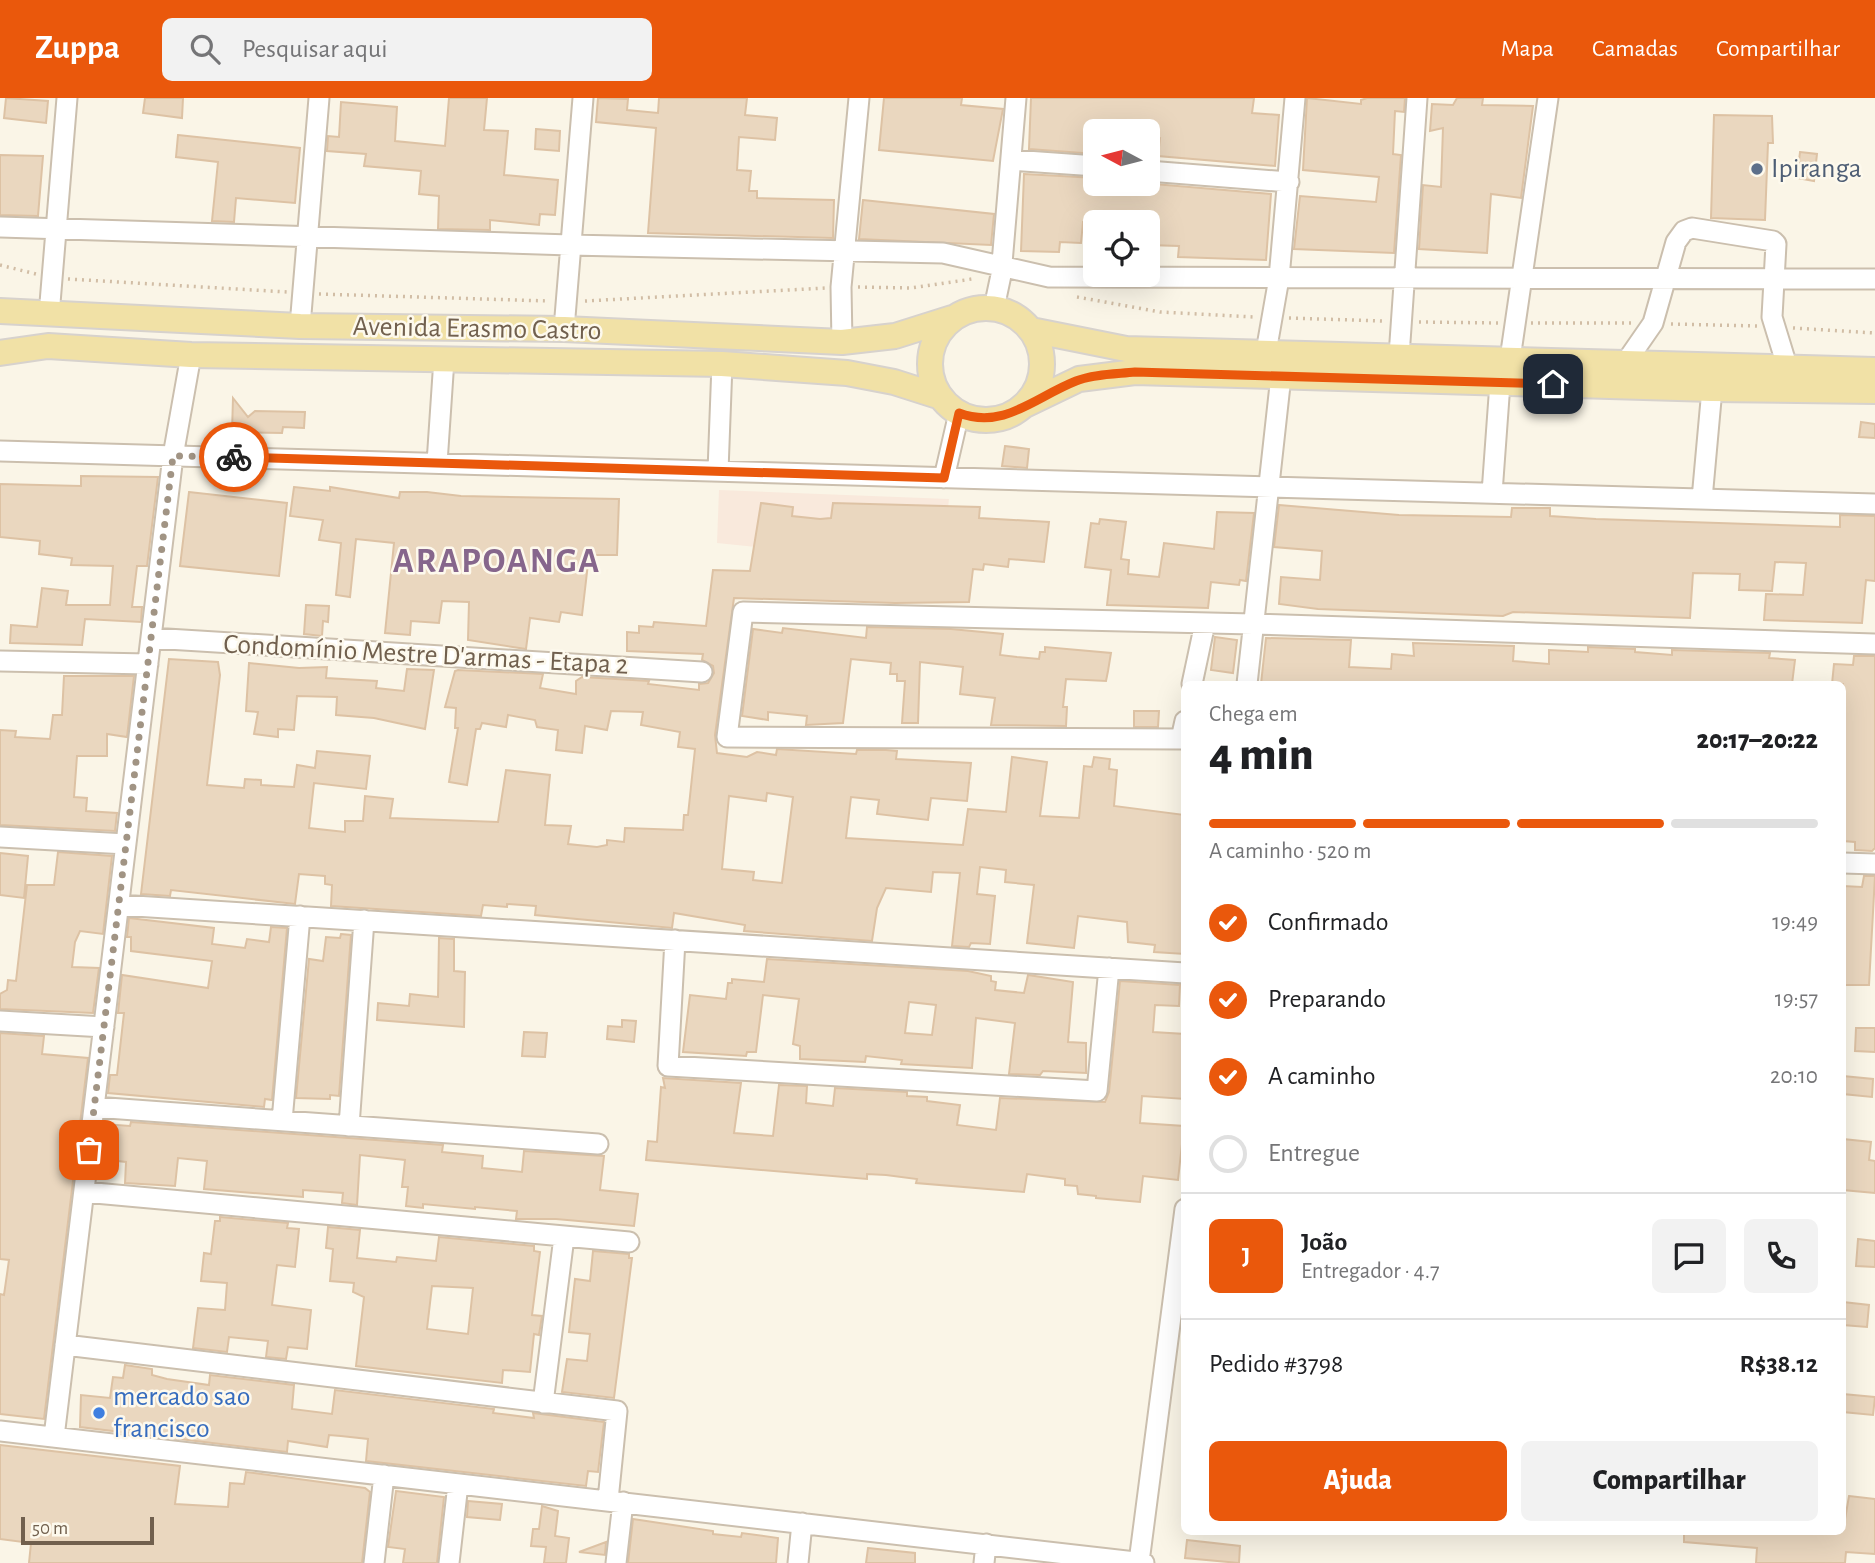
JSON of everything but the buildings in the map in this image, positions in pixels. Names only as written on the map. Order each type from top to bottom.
[{"type":"main road","points":[[1023,406],[1036,389],[1042,369],[1040,349],[1031,330],[1014,315],[994,308],[972,309],[952,318],[937,335],[930,355],[931,377],[950,405],[975,419],[992,420],[1009,415],[1079,380],[1135,372],[1712,389],[1875,391]]},
{"type":"main road","name":"Avenida Erasmo Castro","points":[[0,311],[300,326],[564,329],[842,342],[895,336],[952,318]]},
{"type":"main road","points":[[1031,330],[1126,349],[1875,370]]},
{"type":"main road","name":"Avenida Erasmo Castro","points":[[0,353],[48,346],[191,355],[722,364],[847,373],[894,382],[950,405]]},
{"type":"street","points":[[49,314],[67,98]]},
{"type":"street","points":[[300,326],[319,98]]},
{"type":"street","points":[[564,329],[583,98]]},
{"type":"street","points":[[842,342],[844,253],[859,98]]},
{"type":"street","points":[[994,308],[1002,266],[1016,98]]},
{"type":"street","points":[[1266,352],[1279,278],[1295,98]]},
{"type":"street","points":[[1399,356],[1417,98]]},
{"type":"street","points":[[1510,359],[1548,98]]},
{"type":"street","points":[[1011,160],[1083,165]]},
{"type":"street","points":[[1160,172],[1289,182]]},
{"type":"street","points":[[0,227],[570,246],[943,253],[1049,277],[1875,279]]},
{"type":"street","points":[[1626,362],[1653,323],[1676,242],[1684,231],[1692,228],[1773,241],[1777,249],[1772,317],[1787,366]]},
{"type":"street","points":[[54,1437],[173,456],[191,355]]},
{"type":"street","points":[[437,463],[444,359]]},
{"type":"street","points":[[718,471],[722,364]]},
{"type":"street","points":[[1247,681],[1281,376]]},
{"type":"street","points":[[1492,493],[1500,383]]},
{"type":"street","points":[[1702,499],[1712,389]]},
{"type":"street","points":[[944,478],[950,405]]},
{"type":"street","points":[[0,451],[1875,504]]},
{"type":"street","points":[[1181,730],[727,737],[743,612],[1253,624],[1875,644]]},
{"type":"street","points":[[1193,681],[1205,623]]},
{"type":"street","name":"Condomínio Mestre D'armas - Etapa 2","points":[[151,638],[702,671]]},
{"type":"street","points":[[0,661],[148,664]]},
{"type":"street","points":[[0,837],[126,844]]},
{"type":"street","points":[[1846,863],[1875,864]]},
{"type":"street","points":[[118,905],[1181,973]]},
{"type":"street","points":[[282,1121],[300,916]]},
{"type":"street","points":[[349,1126],[364,920]]},
{"type":"street","points":[[676,940],[668,1066],[1097,1091],[1109,968]]},
{"type":"street","points":[[0,1021],[104,1027]]},
{"type":"street","points":[[94,1107],[598,1144]]},
{"type":"street","points":[[84,1192],[629,1242]]},
{"type":"street","points":[[543,1403],[564,1237]]},
{"type":"street","points":[[1139,1562],[1181,1240]]},
{"type":"street","points":[[65,1345],[617,1411],[616,1563]]},
{"type":"street","points":[[0,1431],[802,1523],[985,1553],[1144,1563]]},
{"type":"street","points":[[374,1563],[384,1475]]},
{"type":"street","points":[[449,1563],[458,1483]]},
{"type":"street","points":[[798,1563],[802,1523]]},
{"type":"shaded area","points":[[719,490],[949,499],[938,593],[756,547],[717,543]]},
{"type":"way so far","points":[[89,1150],[173,456],[234,457]]},
{"type":"place","name":"Ipiranga","points":[[1757,169]]},
{"type":"place","name":"mercado sao francisco","points":[[99,1413]]},
{"type":"district","name":"ARAPOANGA","points":[[497,561]]},
{"type":"route","points":[[234,457],[944,478],[959,413],[975,419],[992,420],[1009,415],[1079,380],[1135,372],[1553,384]]}]
